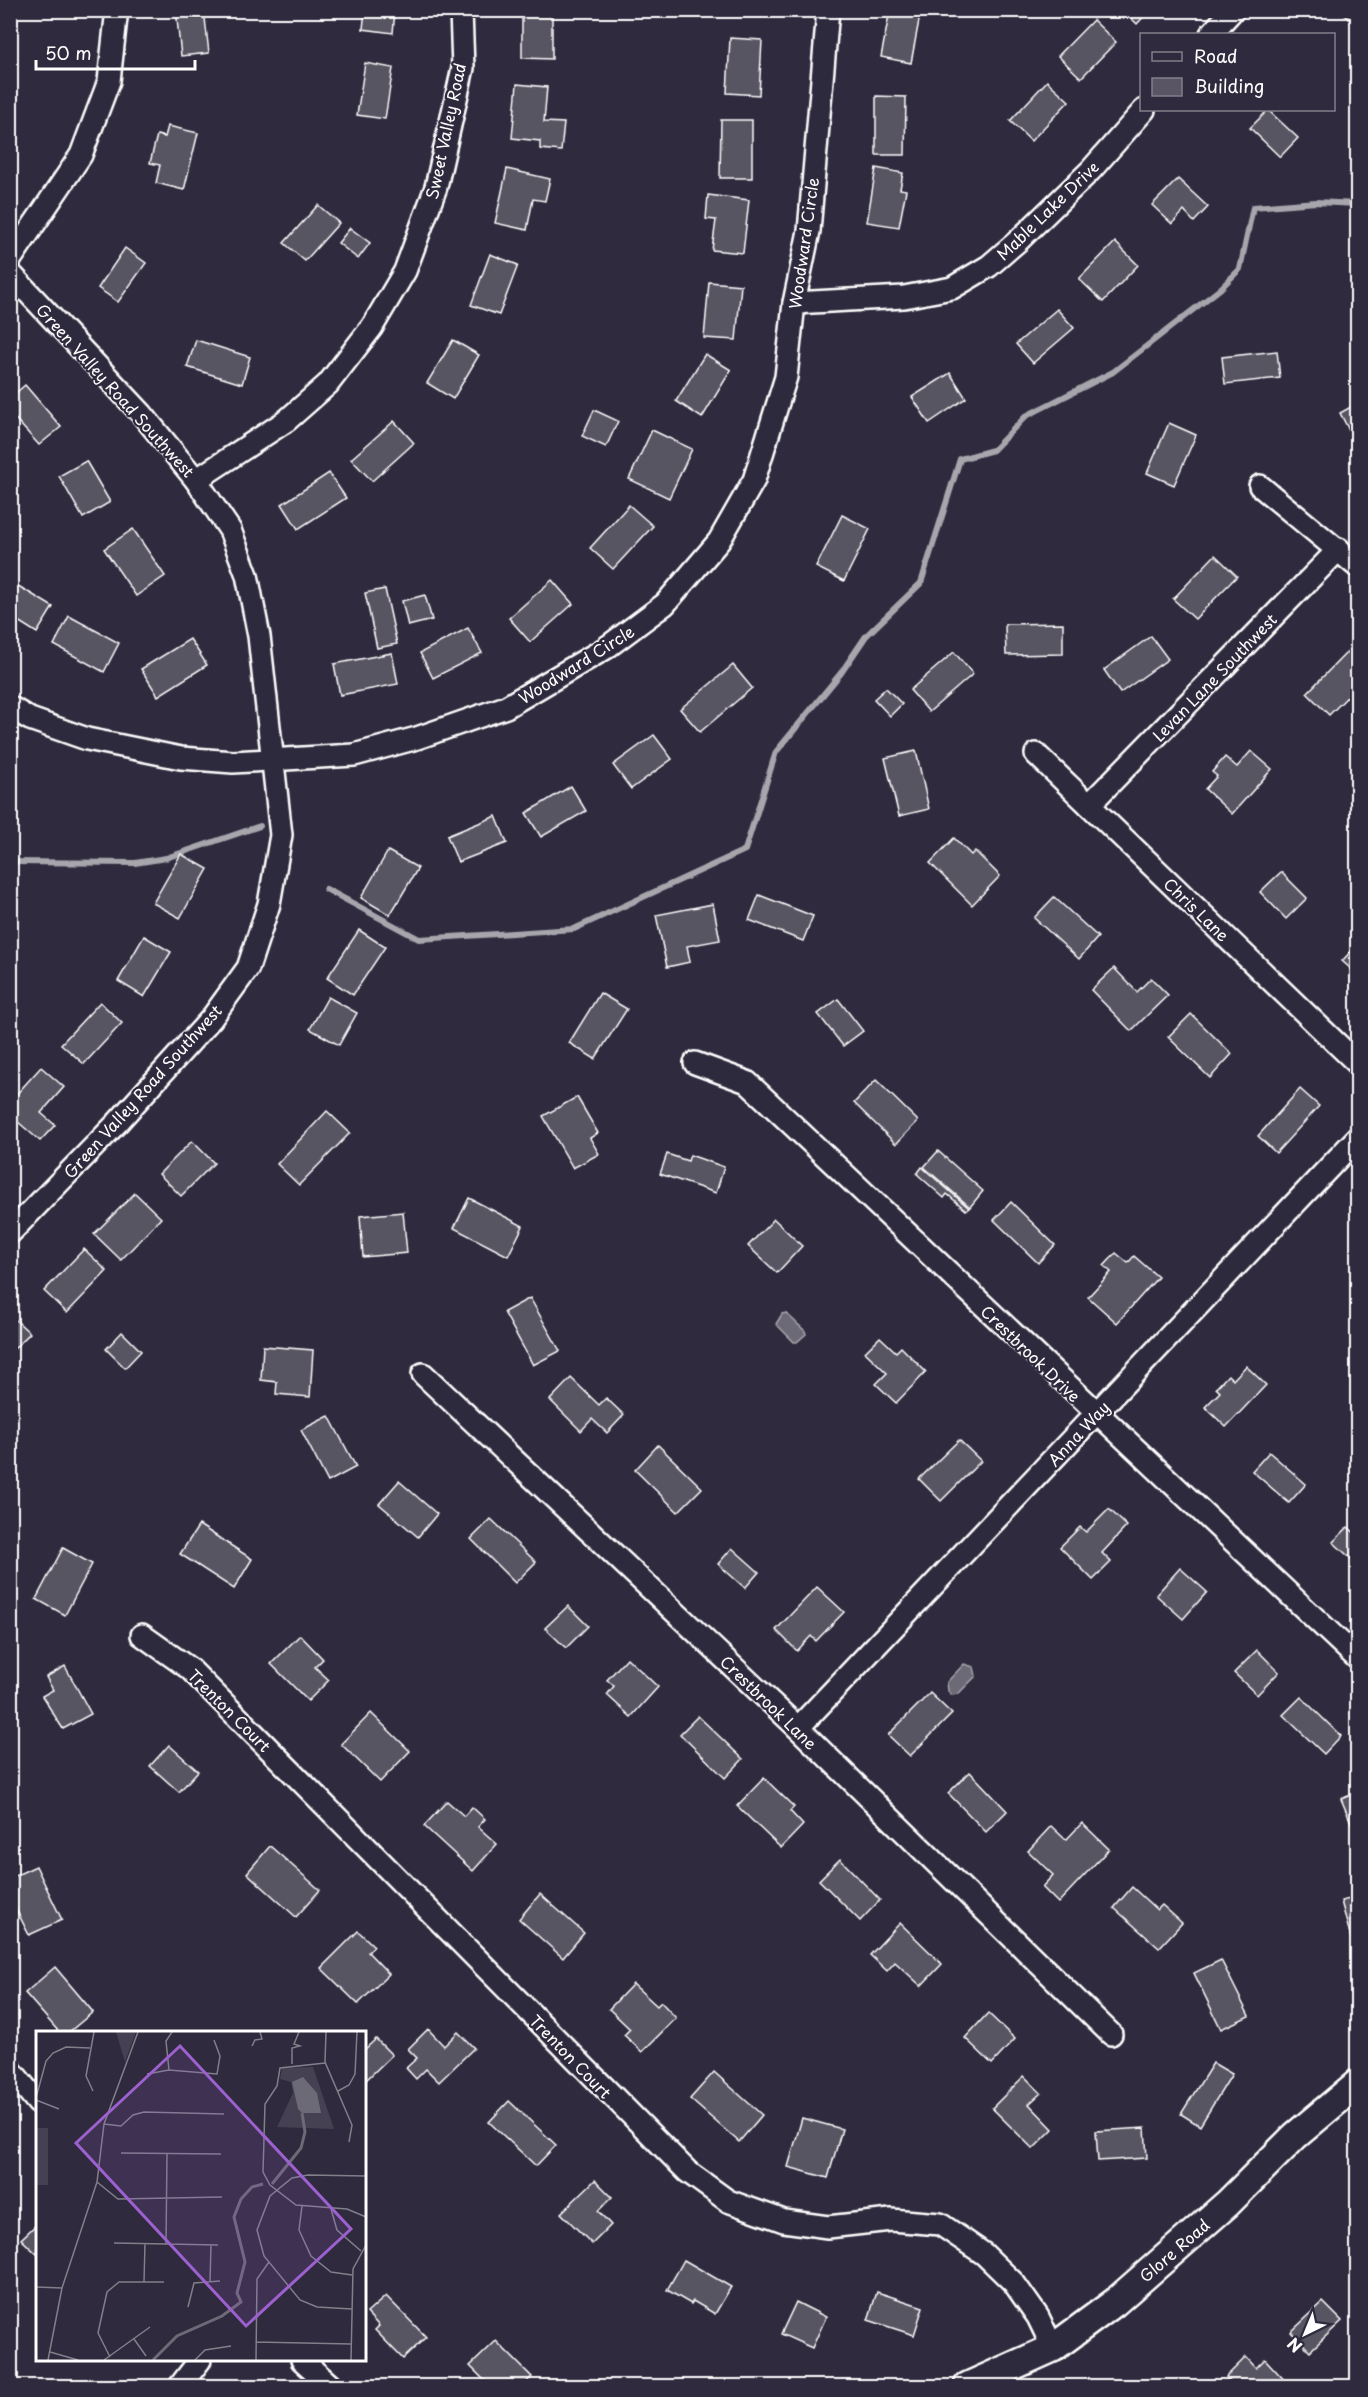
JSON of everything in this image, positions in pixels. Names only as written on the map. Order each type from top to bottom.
[{"type":"street","points":[[10,261],[81,155],[109,81],[115,10]]},
{"type":"street","name":"Sweet Valley Road","points":[[196,480],[286,421],[328,384],[372,327],[405,271],[436,187],[463,68],[461,10]]},
{"type":"street","name":"Woodward Circle","points":[[10,707],[30,718],[87,740],[181,758],[233,762],[354,755],[417,738],[506,707],[606,648],[665,604],[719,541],[753,480],[786,377],[794,303],[809,231],[828,10]]},
{"type":"street","points":[[1212,33],[1233,10]]},
{"type":"street","name":"Mable Lake Drive","points":[[794,303],[904,297],[952,288],[988,266],[1019,240],[1090,170],[1143,111]]},
{"type":"street","name":"Green Valley Road Southwest","points":[[10,273],[142,414],[196,480],[230,530],[247,575],[260,636],[281,835],[269,904],[248,968],[211,1019],[117,1123],[10,1233]]},
{"type":"street","points":[[1260,486],[1358,567]]},
{"type":"street","name":"Levan Lane Southwest","points":[[1089,805],[1339,549]]},
{"type":"street","name":"Chris Lane","points":[[1036,754],[1358,1065]]},
{"type":"street","name":"Crestbrook Drive","points":[[695,1064],[747,1082],[1358,1659]]},
{"type":"street","name":"Anna Way","points":[[798,1728],[1358,1137]]},
{"type":"street","name":"Crestbrook Lane","points":[[423,1374],[798,1728],[1111,2034]]},
{"type":"street","name":"Trenton Court","points":[[142,1635],[190,1669],[688,2172],[728,2201],[784,2221],[828,2227],[891,2220],[940,2224],[984,2254],[1014,2283],[1038,2317],[1053,2348]]},
{"type":"street","points":[[10,2069],[36,2101]]},
{"type":"street","name":"Glore Road","points":[[968,2386],[1053,2348],[1113,2303],[1219,2211],[1294,2136],[1358,2083]]},
{"type":"street","points":[[180,2386],[199,2361]]},
{"type":"street","points":[[303,2361],[331,2386]]},
{"type":"shaded area","points":[[786,1313],[805,1331],[806,1334],[797,1342],[794,1342],[776,1324],[782,1314]]},
{"type":"shaded area","points":[[964,1664],[974,1667],[976,1676],[958,1694],[952,1695],[948,1691],[947,1682]]},
{"type":"building","points":[[176,10],[204,10],[209,53],[181,56]]},
{"type":"building","points":[[365,10],[395,10],[393,33],[363,29]]},
{"type":"building","points":[[522,10],[552,10],[552,59],[522,58]]},
{"type":"building","points":[[890,10],[921,10],[911,63],[881,57]]},
{"type":"building","points":[[1123,10],[1150,10],[1137,24]]},
{"type":"building","points":[[1339,10],[1358,10],[1358,27]]},
{"type":"building","points":[[1093,20],[1116,42],[1081,78],[1058,56]]},
{"type":"building","points":[[730,38],[762,40],[759,95],[727,93]]},
{"type":"building","points":[[365,63],[393,68],[385,119],[357,115]]},
{"type":"building","points":[[1047,81],[1069,101],[1031,141],[1010,121]]},
{"type":"building","points":[[517,84],[547,87],[544,122],[564,123],[561,151],[540,149],[540,141],[512,138]]},
{"type":"building","points":[[876,96],[906,97],[905,155],[876,155]]},
{"type":"building","points":[[1269,111],[1298,138],[1280,157],[1250,128]]},
{"type":"building","points":[[721,120],[752,120],[752,178],[720,178]]},
{"type":"building","points":[[168,126],[198,133],[184,190],[156,183],[160,165],[150,163],[157,135],[165,137]]},
{"type":"building","points":[[876,168],[903,173],[900,189],[906,190],[899,227],[867,222]]},
{"type":"building","points":[[507,169],[550,179],[545,201],[533,199],[527,230],[495,223]]},
{"type":"building","points":[[1178,179],[1208,207],[1194,222],[1184,211],[1172,224],[1152,205]]},
{"type":"building","points":[[708,195],[749,200],[743,253],[712,250],[716,220],[706,219]]},
{"type":"building","points":[[318,205],[339,223],[305,261],[284,243]]},
{"type":"building","points":[[350,228],[370,243],[358,259],[338,243]]},
{"type":"building","points":[[1115,242],[1138,265],[1103,302],[1079,279]]},
{"type":"building","points":[[125,248],[146,263],[118,302],[98,288]]},
{"type":"building","points":[[490,254],[518,265],[499,315],[471,305]]},
{"type":"building","points":[[709,282],[741,285],[736,340],[704,338]]},
{"type":"building","points":[[1057,309],[1074,328],[1033,363],[1016,344]]},
{"type":"building","points":[[196,340],[250,357],[242,384],[187,367]]},
{"type":"building","points":[[453,340],[479,355],[453,399],[427,383]]},
{"type":"building","points":[[1277,351],[1280,378],[1225,384],[1222,357]]},
{"type":"building","points":[[705,354],[731,370],[702,418],[676,401]]},
{"type":"building","points":[[950,373],[966,398],[929,423],[912,397]]},
{"type":"building","points":[[25,385],[61,427],[39,445],[10,413],[10,398]]},
{"type":"building","points":[[1358,403],[1358,428],[1350,432],[1340,413]]},
{"type":"building","points":[[594,410],[618,421],[606,447],[582,436]]},
{"type":"building","points":[[394,421],[414,443],[372,481],[351,459]]},
{"type":"building","points":[[1169,423],[1196,435],[1174,485],[1147,473]]},
{"type":"building","points":[[652,430],[692,449],[669,498],[629,479]]},
{"type":"building","points":[[86,461],[110,502],[83,518],[59,476]]},
{"type":"building","points":[[329,473],[346,498],[298,529],[282,504]]},
{"type":"building","points":[[629,505],[653,526],[613,569],[590,548]]},
{"type":"building","points":[[842,515],[870,529],[844,581],[816,567]]},
{"type":"building","points":[[133,529],[165,576],[136,596],[104,549]]},
{"type":"building","points":[[1215,555],[1237,576],[1195,619],[1173,599]]},
{"type":"building","points":[[552,580],[573,604],[530,642],[509,618]]},
{"type":"building","points":[[10,581],[53,607],[37,633],[10,616]]},
{"type":"building","points":[[385,589],[397,644],[377,648],[365,593]]},
{"type":"building","points":[[425,595],[432,620],[408,626],[402,601]]},
{"type":"building","points":[[69,616],[119,643],[104,672],[54,645]]},
{"type":"building","points":[[1063,623],[1063,654],[1006,655],[1005,624]]},
{"type":"building","points":[[468,628],[482,653],[433,678],[420,653]]},
{"type":"building","points":[[1151,636],[1168,659],[1120,693],[1104,670]]},
{"type":"building","points":[[190,639],[207,665],[158,696],[141,669]]},
{"type":"building","points":[[1348,651],[1358,660],[1358,686],[1329,715],[1307,693]]},
{"type":"building","points":[[954,652],[973,674],[929,712],[910,690]]},
{"type":"building","points":[[392,653],[398,684],[340,695],[334,664]]},
{"type":"building","points":[[733,665],[752,688],[700,732],[680,709]]},
{"type":"building","points":[[886,688],[902,704],[890,716],[874,699]]},
{"type":"building","points":[[654,735],[672,759],[631,789],[613,765]]},
{"type":"building","points":[[916,751],[929,809],[899,816],[885,758]]},
{"type":"building","points":[[1251,751],[1272,769],[1232,814],[1205,789],[1217,776],[1212,772],[1225,757],[1237,767]]},
{"type":"building","points":[[571,786],[586,811],[541,837],[526,813]]},
{"type":"building","points":[[496,816],[507,843],[458,862],[447,836]]},
{"type":"building","points":[[954,838],[971,855],[975,851],[1000,876],[972,905],[930,863]]},
{"type":"building","points":[[388,851],[418,868],[390,915],[361,898]]},
{"type":"building","points":[[181,854],[208,869],[180,918],[153,903]]},
{"type":"building","points":[[1281,872],[1307,898],[1286,919],[1260,892]]},
{"type":"building","points":[[759,895],[813,916],[803,941],[749,920]]},
{"type":"building","points":[[1054,897],[1098,937],[1079,959],[1034,918]]},
{"type":"building","points":[[713,904],[720,940],[687,946],[690,962],[667,967],[656,915]]},
{"type":"building","points":[[359,930],[385,947],[353,995],[327,978]]},
{"type":"building","points":[[144,936],[171,952],[144,997],[118,981]]},
{"type":"building","points":[[1358,944],[1358,975],[1342,961]]},
{"type":"building","points":[[1114,968],[1137,992],[1151,978],[1168,995],[1131,1031],[1091,990]]},
{"type":"building","points":[[600,993],[627,1009],[595,1059],[569,1043]]},
{"type":"building","points":[[328,997],[357,1013],[339,1045],[310,1029]]},
{"type":"building","points":[[838,999],[863,1031],[843,1046],[818,1014]]},
{"type":"building","points":[[100,1002],[122,1023],[84,1064],[61,1044]]},
{"type":"building","points":[[1191,1014],[1232,1054],[1210,1078],[1168,1037]]},
{"type":"building","points":[[41,1067],[64,1087],[41,1113],[55,1125],[40,1141],[10,1115],[10,1094],[14,1097]]},
{"type":"building","points":[[876,1080],[918,1121],[896,1144],[854,1103]]},
{"type":"building","points":[[1300,1089],[1319,1106],[1276,1153],[1258,1136]]},
{"type":"building","points":[[577,1097],[598,1133],[590,1138],[599,1154],[573,1168],[543,1116]]},
{"type":"building","points":[[327,1111],[350,1133],[299,1185],[277,1164]]},
{"type":"building","points":[[192,1141],[214,1163],[181,1196],[159,1174]]},
{"type":"building","points":[[938,1151],[983,1191],[970,1207],[924,1167]]},
{"type":"building","points":[[667,1154],[688,1161],[690,1155],[724,1167],[716,1193],[660,1174]]},
{"type":"building","points":[[922,1167],[969,1208],[966,1210],[947,1194],[944,1198],[917,1174]]},
{"type":"building","points":[[135,1193],[161,1218],[121,1260],[94,1234]]},
{"type":"building","points":[[469,1198],[523,1226],[508,1256],[454,1228]]},
{"type":"building","points":[[1011,1202],[1055,1245],[1038,1263],[994,1220]]},
{"type":"building","points":[[403,1212],[407,1253],[363,1257],[360,1216]]},
{"type":"building","points":[[774,1219],[802,1246],[777,1273],[748,1246]]},
{"type":"building","points":[[84,1249],[107,1271],[67,1313],[44,1291]]},
{"type":"building","points":[[1116,1253],[1128,1263],[1134,1256],[1158,1277],[1117,1323],[1088,1297],[1111,1272],[1104,1266]]},
{"type":"building","points":[[530,1298],[560,1351],[533,1365],[504,1312]]},
{"type":"building","points":[[10,1315],[30,1333],[10,1353]]},
{"type":"building","points":[[122,1332],[141,1351],[125,1368],[106,1349]]},
{"type":"building","points":[[880,1337],[896,1352],[901,1347],[926,1372],[896,1403],[876,1384],[887,1373],[865,1352]]},
{"type":"building","points":[[263,1346],[313,1350],[310,1397],[276,1394],[277,1382],[261,1380]]},
{"type":"building","points":[[1246,1366],[1266,1385],[1226,1427],[1205,1407],[1220,1392],[1216,1388],[1228,1375],[1233,1380]]},
{"type":"building","points":[[571,1378],[599,1405],[606,1398],[624,1415],[607,1433],[592,1419],[581,1431],[550,1400]]},
{"type":"building","points":[[329,1416],[356,1467],[328,1482],[301,1430]]},
{"type":"building","points":[[959,1440],[981,1461],[941,1501],[919,1479]]},
{"type":"building","points":[[658,1445],[702,1488],[678,1512],[635,1470]]},
{"type":"building","points":[[1269,1452],[1306,1484],[1289,1503],[1252,1471]]},
{"type":"building","points":[[399,1481],[437,1514],[418,1537],[379,1504]]},
{"type":"building","points":[[1109,1509],[1127,1526],[1102,1553],[1111,1562],[1093,1580],[1060,1547],[1080,1527],[1086,1532]]},
{"type":"building","points":[[491,1519],[536,1562],[515,1583],[471,1539]]},
{"type":"building","points":[[199,1525],[252,1559],[234,1589],[180,1554]]},
{"type":"building","points":[[1348,1527],[1358,1536],[1358,1565],[1333,1542]]},
{"type":"building","points":[[63,1548],[92,1564],[65,1615],[36,1599]]},
{"type":"building","points":[[732,1548],[759,1572],[745,1588],[718,1564]]},
{"type":"building","points":[[1180,1568],[1207,1592],[1183,1619],[1156,1595]]},
{"type":"building","points":[[817,1587],[844,1612],[816,1641],[811,1636],[797,1651],[776,1630]]},
{"type":"building","points":[[568,1606],[588,1626],[566,1648],[545,1628]]},
{"type":"building","points":[[300,1635],[323,1659],[315,1667],[329,1680],[308,1701],[271,1664]]},
{"type":"building","points":[[1257,1650],[1279,1672],[1257,1695],[1234,1673]]},
{"type":"building","points":[[627,1658],[658,1687],[631,1717],[607,1695],[614,1686],[607,1680]]},
{"type":"building","points":[[65,1666],[91,1714],[63,1729],[42,1696],[53,1690],[46,1677]]},
{"type":"building","points":[[930,1693],[952,1714],[910,1756],[888,1735]]},
{"type":"building","points":[[1301,1697],[1341,1736],[1324,1754],[1283,1715]]},
{"type":"building","points":[[371,1713],[410,1751],[380,1782],[341,1744]]},
{"type":"building","points":[[698,1716],[743,1759],[725,1778],[680,1734]]},
{"type":"building","points":[[169,1745],[198,1771],[179,1792],[150,1766]]},
{"type":"building","points":[[970,1772],[1007,1811],[986,1832],[948,1793]]},
{"type":"building","points":[[764,1778],[794,1807],[790,1811],[803,1825],[781,1848],[737,1806]]},
{"type":"building","points":[[1358,1792],[1358,1839],[1341,1799]]},
{"type":"building","points":[[447,1801],[464,1816],[472,1807],[485,1819],[478,1827],[497,1844],[473,1871],[424,1826]]},
{"type":"building","points":[[1082,1823],[1109,1849],[1058,1903],[1042,1887],[1053,1875],[1028,1851],[1051,1826],[1066,1840]]},
{"type":"building","points":[[270,1846],[320,1890],[296,1917],[247,1873]]},
{"type":"building","points":[[840,1859],[880,1900],[860,1921],[819,1880]]},
{"type":"building","points":[[36,1866],[62,1920],[29,1935],[10,1897],[10,1878]]},
{"type":"building","points":[[1132,1887],[1157,1910],[1162,1905],[1182,1923],[1159,1948],[1114,1908]]},
{"type":"building","points":[[540,1894],[584,1933],[563,1958],[519,1919]]},
{"type":"building","points":[[1358,1897],[1358,1957],[1356,1957],[1341,1901]]},
{"type":"building","points":[[900,1923],[942,1964],[921,1986],[895,1962],[887,1971],[870,1955]]},
{"type":"building","points":[[358,1931],[374,1946],[368,1952],[389,1974],[358,2004],[321,1968]]},
{"type":"building","points":[[1221,1960],[1249,2016],[1221,2029],[1194,1973]]},
{"type":"building","points":[[55,1967],[93,2012],[70,2031],[58,2031],[25,1993]]},
{"type":"building","points":[[633,1984],[657,2006],[661,2002],[676,2018],[642,2052],[624,2035],[630,2029],[609,2009]]},
{"type":"building","points":[[988,2013],[1015,2039],[992,2064],[965,2038]]},
{"type":"building","points":[[428,2029],[444,2046],[458,2032],[474,2048],[439,2082],[426,2069],[416,2079],[406,2068],[417,2058],[408,2049]]},
{"type":"building","points":[[376,2039],[392,2055],[366,2080],[366,2048]]},
{"type":"building","points":[[1213,2063],[1232,2074],[1200,2126],[1181,2114]]},
{"type":"building","points":[[714,2072],[762,2115],[739,2142],[690,2099]]},
{"type":"building","points":[[1024,2076],[1041,2093],[1029,2104],[1053,2129],[1033,2149],[992,2108]]},
{"type":"building","points":[[509,2101],[556,2145],[536,2166],[489,2122]]},
{"type":"building","points":[[802,2118],[842,2129],[828,2178],[788,2167]]},
{"type":"building","points":[[1145,2128],[1147,2158],[1098,2161],[1096,2131]]},
{"type":"building","points":[[595,2180],[612,2197],[598,2211],[611,2225],[592,2244],[561,2213]]},
{"type":"building","points":[[36,2225],[36,2253],[21,2239]]},
{"type":"building","points":[[684,2260],[731,2287],[715,2314],[667,2290]]},
{"type":"building","points":[[877,2292],[923,2307],[914,2335],[868,2320]]},
{"type":"building","points":[[386,2296],[426,2337],[403,2359],[375,2330],[379,2326],[367,2313]]},
{"type":"building","points":[[796,2302],[826,2317],[812,2348],[781,2334]]},
{"type":"building","points":[[1323,2302],[1342,2321],[1310,2351],[1291,2332]]},
{"type":"building","points":[[496,2341],[532,2377],[522,2386],[490,2386],[470,2366]]},
{"type":"building","points":[[1246,2357],[1256,2368],[1265,2359],[1289,2385],[1234,2386],[1226,2377]]},
{"type":"waterway","points":[[326,889],[419,939],[574,929],[745,850],[776,752],[841,673],[866,636],[921,583],[960,459],[993,450],[1026,416],[1113,372],[1220,289],[1240,269],[1253,207],[1316,202],[1358,204]]},
{"type":"waterway","points":[[10,862],[135,863],[166,858],[260,826]]}]
